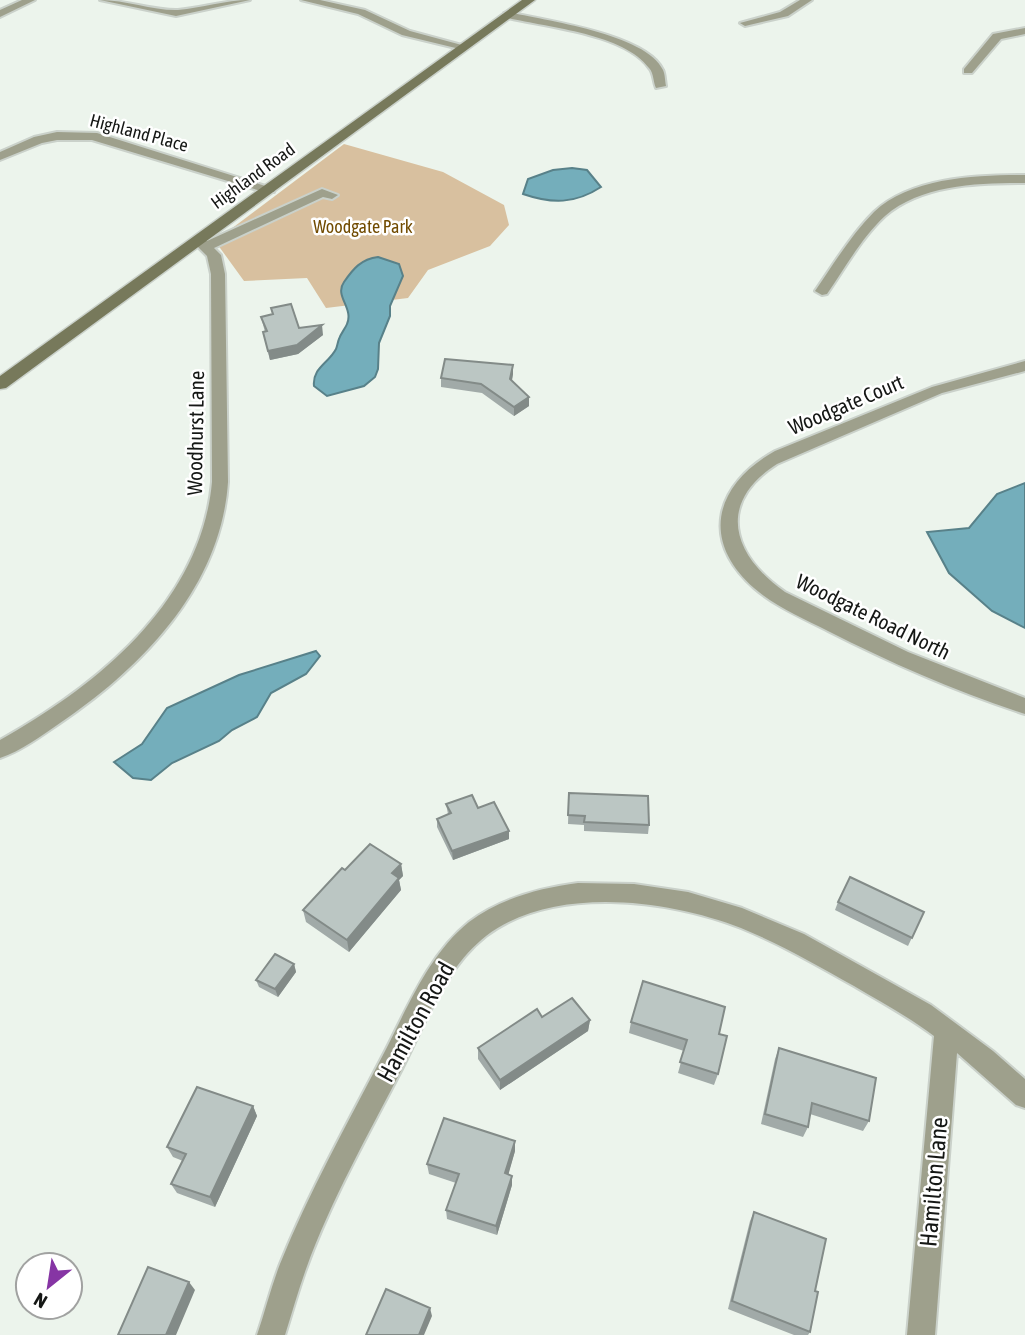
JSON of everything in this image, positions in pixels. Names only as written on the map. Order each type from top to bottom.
[{"type":"street","points":[[0,14],[30,0]]},
{"type":"street","points":[[105,0],[176,13],[245,0]]},
{"type":"street","points":[[306,0],[361,12],[407,33],[464,47]]},
{"type":"street","name":"Highland Road","points":[[0,384],[201,244],[269,189],[529,0]]},
{"type":"street","points":[[745,23],[784,13],[807,0]]},
{"type":"street","points":[[508,15],[604,38],[638,50],[658,67],[660,86]]},
{"type":"street","points":[[968,71],[997,36],[1025,31]]},
{"type":"street","name":"Highland Place","points":[[0,156],[38,140],[57,136],[93,136],[269,189]]},
{"type":"street","points":[[822,291],[880,214],[899,201],[986,178],[1025,179]]},
{"type":"street","points":[[201,244],[322,193],[332,195]]},
{"type":"street","name":"Woodhurst Lane","points":[[0,750],[30,734],[71,706],[131,654],[164,619],[189,583],[205,548],[217,515],[220,460],[218,274],[214,255],[201,244]]},
{"type":"street","name":"Woodgate Court","points":[[729,534],[728,515],[734,496],[745,480],[760,466],[937,390],[1025,366]]},
{"type":"street","name":"Woodgate Road North","points":[[729,534],[736,554],[750,573],[769,590],[793,605],[863,641],[940,675],[1025,706]]},
{"type":"street","name":"Hamilton Road","points":[[271,1335],[293,1267],[332,1179],[432,985],[453,953],[478,929],[508,911],[542,898],[579,893],[634,894],[688,902],[742,918],[796,941],[923,1013],[1025,1096]]},
{"type":"street","name":"Hamilton Lane","points":[[920,1335],[947,1030]]},
{"type":"green space","name":"Woodgate Park","points":[[344,144],[443,172],[504,205],[509,225],[490,246],[428,270],[408,298],[326,308],[307,278],[244,281],[215,241]]},
{"type":"water","points":[[553,170],[587,170],[601,187],[582,197],[563,201],[544,200],[523,194],[528,179]]},
{"type":"water","points":[[378,257],[399,264],[403,276],[390,306],[390,316],[379,343],[378,369],[375,377],[364,386],[327,396],[314,386],[314,380],[318,370],[336,349],[347,324],[348,313],[342,297],[342,287],[358,265]]},
{"type":"water","points":[[1025,483],[1025,628],[992,611],[949,573],[927,532],[969,528],[997,494]]},
{"type":"water","points":[[316,651],[320,656],[306,674],[271,693],[257,717],[232,730],[219,741],[172,763],[151,780],[133,778],[114,762],[142,744],[167,708],[239,675]]},
{"type":"building","points":[[291,304],[299,328],[322,325],[297,345],[268,351],[263,332],[267,331],[261,317],[273,314],[271,308]]},
{"type":"building","points":[[445,359],[513,365],[510,379],[529,397],[514,407],[481,384],[441,378]]},
{"type":"building","points":[[569,793],[648,796],[649,825],[584,822],[585,816],[568,815]]},
{"type":"building","points":[[472,795],[478,808],[494,802],[509,831],[452,851],[437,819],[451,813],[446,804]]},
{"type":"building","points":[[370,844],[401,864],[392,873],[399,878],[347,940],[303,910],[342,868],[345,870]]},
{"type":"building","points":[[850,877],[924,912],[912,938],[838,902]]},
{"type":"building","points":[[275,954],[294,964],[275,989],[256,980]]},
{"type":"building","points":[[643,981],[725,1007],[719,1034],[727,1036],[718,1074],[680,1062],[687,1040],[631,1022]]},
{"type":"building","points":[[572,998],[590,1020],[500,1080],[478,1048],[537,1009],[542,1017]]},
{"type":"building","points":[[779,1048],[876,1078],[869,1121],[812,1103],[808,1127],[765,1114]]},
{"type":"building","points":[[197,1087],[253,1106],[210,1197],[171,1184],[186,1154],[167,1147]]},
{"type":"building","points":[[444,1118],[515,1141],[505,1173],[512,1176],[496,1226],[446,1210],[459,1174],[427,1164]]},
{"type":"building","points":[[754,1212],[826,1239],[810,1332],[732,1301]]},
{"type":"building","points":[[148,1267],[189,1282],[166,1335],[118,1335]]},
{"type":"building","points":[[386,1289],[430,1308],[419,1335],[366,1335]]}]
